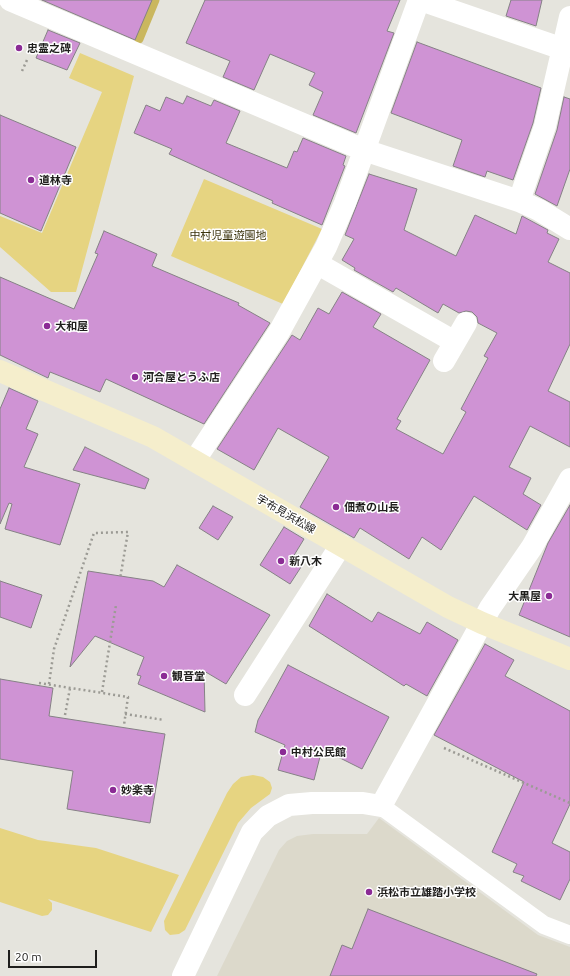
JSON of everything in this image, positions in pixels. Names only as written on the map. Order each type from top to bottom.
[{"type":"main road","name":"宇布見浜松線","points":[[0,371],[128,425],[194,460],[416,590],[482,624],[570,659]]},
{"type":"street","points":[[10,0],[364,150],[519,201],[539,210],[570,229]]},
{"type":"street","points":[[194,460],[279,332],[318,264],[345,203],[420,0],[563,49]]},
{"type":"street","points":[[519,201],[545,126],[570,17]]},
{"type":"street","points":[[318,264],[455,342]]},
{"type":"street","points":[[444,361],[466,322]]},
{"type":"street","points":[[183,976],[252,832],[268,816],[289,805],[312,803],[363,803],[381,806],[482,624],[532,547],[570,479]]},
{"type":"street","points":[[245,695],[341,545]]},
{"type":"lane","points":[[381,806],[544,925],[570,935]]},
{"type":"path","points":[[22,71],[27,60]]},
{"type":"path","points":[[48,684],[54,649],[94,533],[128,532],[120,579]]},
{"type":"path","points":[[102,692],[116,605]]},
{"type":"path","points":[[39,683],[128,697],[124,725]]},
{"type":"path","points":[[65,715],[70,688]]},
{"type":"path","points":[[125,714],[164,720]]},
{"type":"path","points":[[419,737],[570,803]]},
{"type":"shaded area","name":"浜松市立雄踏小学校","points":[[379,818],[538,935],[570,947],[570,976],[217,976],[279,850],[287,841],[297,836],[313,834],[367,834]]},
{"type":"green space","points":[[80,53],[134,76],[76,292],[51,292],[0,247],[0,216],[42,233],[102,92],[69,78]]},
{"type":"green space","name":"中村児童遊園地","points":[[204,179],[322,229],[283,304],[171,256]]},
{"type":"green space","points":[[253,775],[263,777],[270,782],[272,788],[270,794],[251,808],[238,823],[185,930],[179,934],[170,935],[165,930],[164,921],[227,793],[233,784],[241,777]]},
{"type":"green space","points":[[0,828],[38,840],[96,848],[179,875],[151,932],[48,899],[52,903],[52,910],[48,915],[42,916],[0,902]]},
{"type":"building","points":[[42,0],[152,0],[135,40]]},
{"type":"building","points":[[205,0],[400,0],[387,31],[394,33],[356,133],[313,115],[323,92],[309,85],[315,73],[270,54],[254,90],[223,77],[230,61],[186,43]]},
{"type":"building","points":[[511,0],[542,0],[536,26],[506,16]]},
{"type":"building","points":[[48,30],[80,43],[67,70],[36,58]]},
{"type":"building","points":[[417,42],[541,88],[533,123],[513,180],[487,171],[485,177],[453,166],[462,140],[391,113]]},
{"type":"building","points":[[187,96],[211,106],[214,100],[240,111],[226,143],[287,168],[294,151],[297,152],[303,138],[346,156],[343,165],[345,166],[322,225],[169,154],[172,149],[134,133],[146,105],[160,111],[166,97],[183,104]]},
{"type":"building","points":[[564,97],[570,99],[570,169],[557,206],[535,194],[557,130]]},
{"type":"building","name":"道林寺","points":[[0,115],[76,147],[41,231],[0,213]]},
{"type":"building","points":[[369,174],[417,189],[404,230],[456,256],[475,215],[516,234],[522,216],[548,230],[547,233],[559,239],[548,262],[570,273],[570,344],[548,391],[570,402],[570,447],[530,426],[509,467],[531,478],[523,494],[541,505],[527,530],[474,496],[441,550],[422,537],[409,559],[360,528],[354,538],[300,507],[329,457],[278,428],[254,470],[217,449],[292,335],[300,340],[318,308],[329,314],[342,292],[381,314],[373,327],[430,360],[397,419],[401,421],[396,429],[443,454],[466,412],[461,409],[488,358],[484,356],[497,333],[478,323],[477,317],[472,312],[466,311],[459,313],[443,304],[438,313],[396,288],[393,292],[354,270],[355,268],[342,260],[354,239],[345,235]]},
{"type":"building","points":[[104,231],[157,254],[152,266],[239,303],[238,305],[270,323],[204,424],[106,379],[100,392],[50,372],[48,378],[0,355],[0,277],[74,309],[98,254],[95,253]]},
{"type":"building","points":[[9,388],[38,401],[26,429],[38,434],[24,467],[80,484],[60,545],[5,529],[12,504],[9,503],[0,524],[0,409]]},
{"type":"building","points":[[85,447],[149,479],[145,489],[73,470]]},
{"type":"building","points":[[570,505],[570,637],[519,615],[548,543]]},
{"type":"building","points":[[213,506],[233,517],[218,540],[199,528]]},
{"type":"building","name":"新八木","points":[[284,527],[304,539],[293,557],[303,564],[290,584],[260,565]]},
{"type":"building","points":[[177,565],[270,615],[226,684],[204,671],[205,712],[138,684],[141,676],[137,675],[144,657],[95,636],[70,667],[88,571],[153,581],[164,587]]},
{"type":"building","points":[[0,581],[42,595],[31,628],[0,617]]},
{"type":"building","points":[[327,594],[372,622],[378,612],[420,634],[427,622],[458,640],[427,696],[406,684],[404,686],[309,626]]},
{"type":"building","points":[[485,644],[514,660],[505,676],[570,711],[570,804],[552,843],[570,852],[570,879],[560,900],[521,881],[524,876],[513,872],[517,864],[492,852],[524,782],[434,735]]},
{"type":"building","points":[[288,665],[389,717],[362,769],[322,749],[314,780],[278,770],[285,745],[255,732],[258,720]]},
{"type":"building","points":[[0,679],[53,688],[49,716],[165,734],[150,823],[67,809],[73,771],[0,759]]},
{"type":"building","points":[[368,909],[537,974],[536,976],[330,976],[342,945],[352,949]]},
{"type":"waterway","points":[[139,39],[155,0]]},
{"type":"place","name":"忠霊之碑","points":[[19,48]]},
{"type":"place","name":"道林寺","points":[[31,180]]},
{"type":"place","name":"大和屋","points":[[47,326]]},
{"type":"place","name":"河合屋とうふ店","points":[[135,377]]},
{"type":"place","name":"佃煮の山長","points":[[336,507]]},
{"type":"place","name":"新八木","points":[[281,561]]},
{"type":"place","name":"大黒屋","points":[[549,596]]},
{"type":"place","name":"観音堂","points":[[164,676]]},
{"type":"place","name":"中村公民館","points":[[283,752]]},
{"type":"place","name":"妙楽寺","points":[[113,790]]},
{"type":"place","name":"浜松市立雄踏小学校","points":[[369,892]]}]
